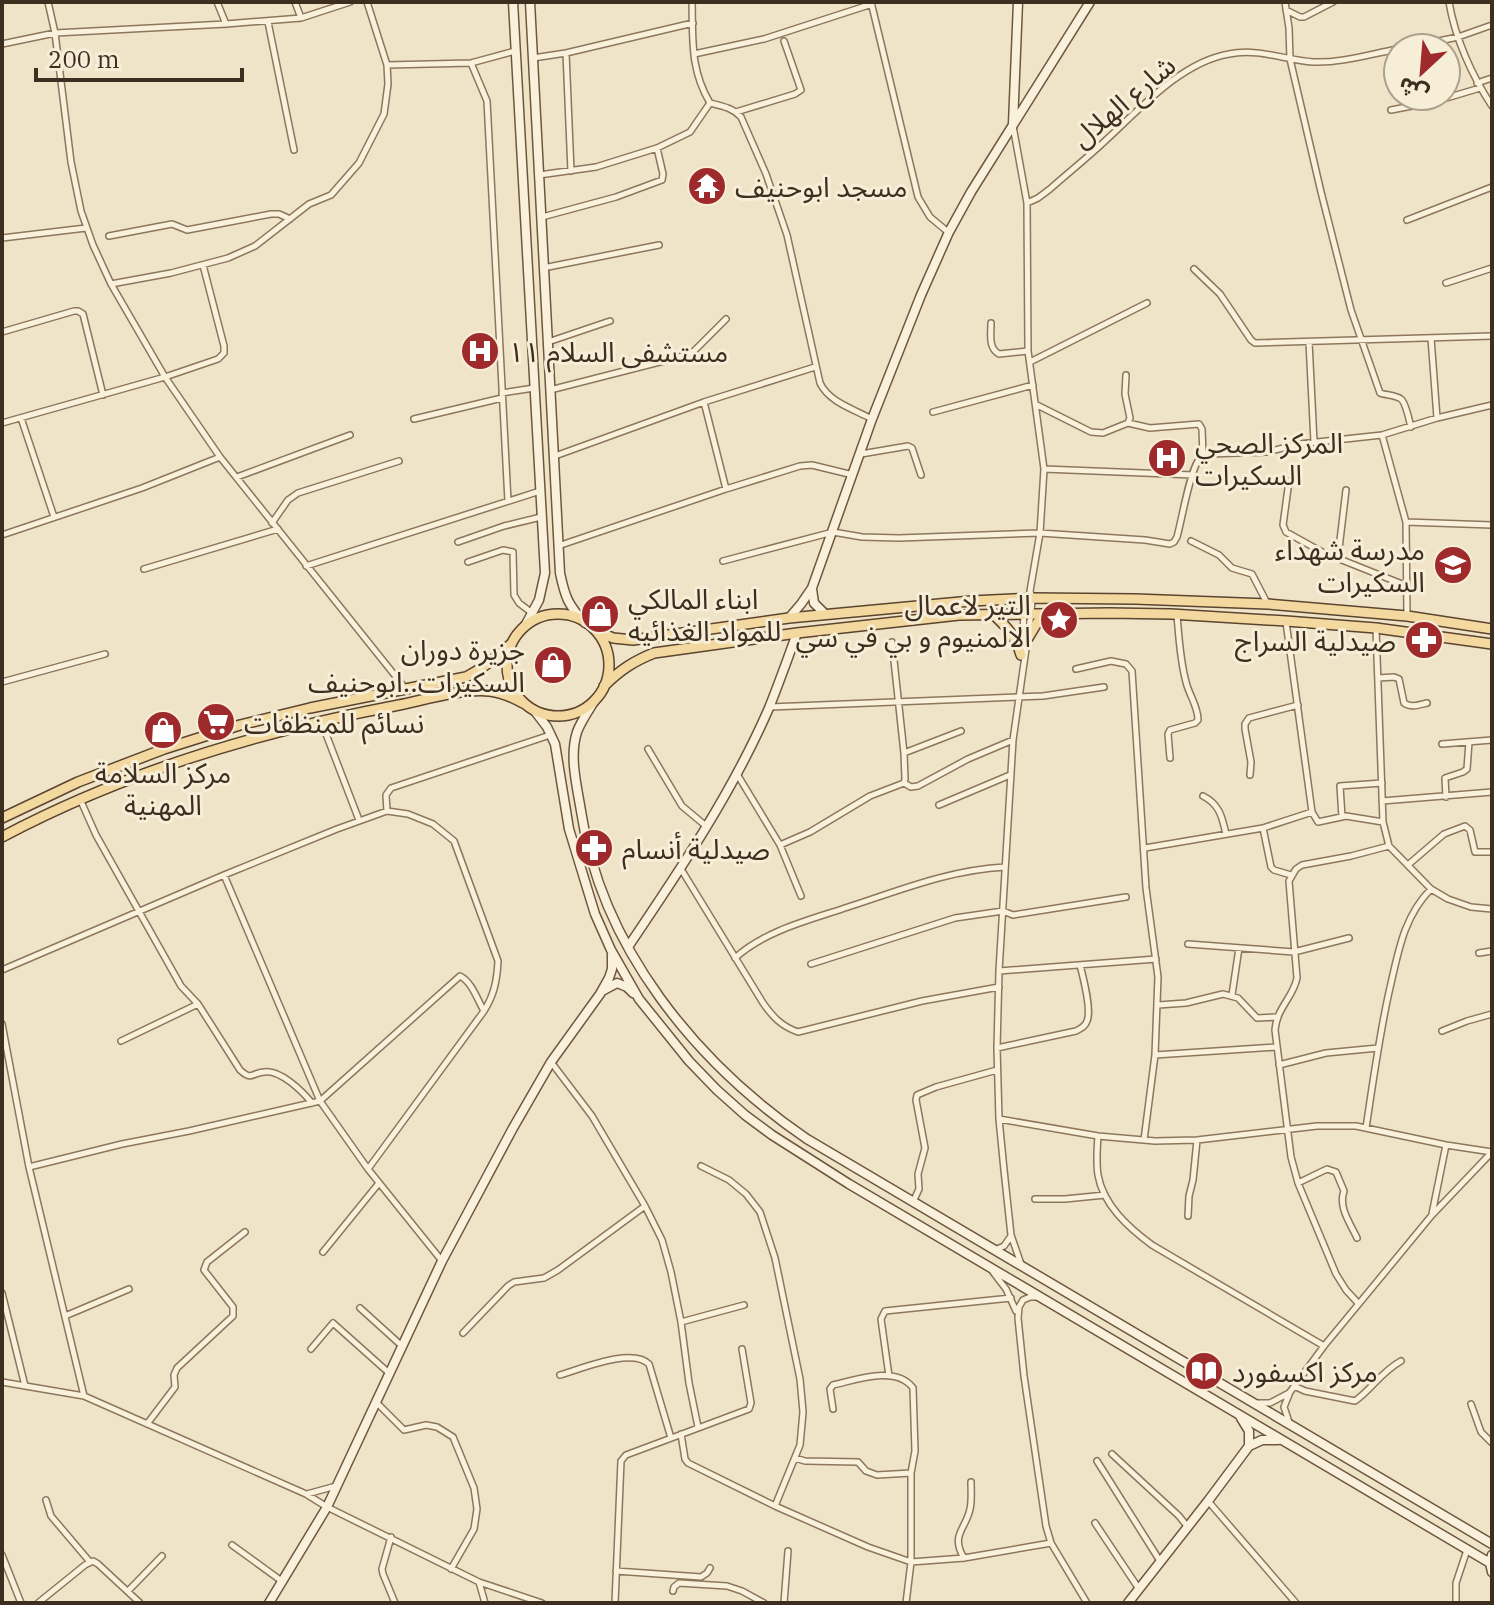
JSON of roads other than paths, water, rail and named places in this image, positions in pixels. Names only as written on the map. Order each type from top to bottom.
[{"type":"main road","points":[[2,818],[78,782],[224,730],[310,708],[466,677],[496,659],[533,614],[545,573],[513,2]]},
{"type":"main road","points":[[530,2],[560,573],[571,608],[585,623]]},
{"type":"main road","points":[[1013,125],[1018,2]]},
{"type":"main road","points":[[789,618],[812,588],[872,419],[949,232],[1090,2]]},
{"type":"main road","points":[[812,588],[814,603],[825,614]]},
{"type":"main road","points":[[525,626],[536,619],[561,614],[574,617],[613,638],[633,640],[789,618],[1029,596],[1268,604],[1407,616],[1492,629]]},
{"type":"main road","points":[[1028,638],[1046,614]]},
{"type":"main road","points":[[1492,644],[1376,628],[1177,614],[959,615],[797,633],[654,653],[621,669],[604,686],[576,736],[575,764],[583,828],[592,864],[619,931],[643,973],[677,1021],[729,1078],[780,1121],[807,1139],[1492,1544]]},
{"type":"main road","points":[[994,615],[1012,633],[1021,655]]},
{"type":"main road","points":[[595,630],[602,640],[608,663],[604,686]]},
{"type":"main road","points":[[628,947],[681,869],[736,773],[769,707],[797,633]]},
{"type":"main road","points":[[511,644],[507,656],[509,681],[523,703]]},
{"type":"main road","points":[[2,837],[79,798],[183,759],[321,721],[486,690],[504,694],[544,714],[577,713],[595,700]]},
{"type":"main road","points":[[534,710],[551,735],[569,829],[595,914],[639,999]]},
{"type":"main road","points":[[269,1603],[327,1507],[442,1261],[551,1062],[600,994],[612,969],[611,950]]},
{"type":"main road","points":[[600,994],[617,983],[627,987],[717,1090],[772,1135],[849,1184],[1491,1563]]},
{"type":"main road","points":[[849,1184],[857,1169]]},
{"type":"main road","points":[[1238,1415],[1249,1431],[1249,1446]]},
{"type":"main road","points":[[1128,1603],[1249,1446],[1262,1440],[1282,1440]]},
{"type":"street","points":[[48,2],[55,33],[71,162],[86,228],[111,284],[165,377],[220,457],[405,689]]},
{"type":"street","points":[[217,2],[226,24]]},
{"type":"street","points":[[295,2],[301,18]]},
{"type":"street","points":[[2,44],[55,33],[301,18],[347,2]]},
{"type":"street","points":[[111,284],[228,258],[255,246],[309,204],[331,195],[359,163],[384,114],[387,65],[367,2]]},
{"type":"street","points":[[692,2],[697,75],[710,103]]},
{"type":"street","points":[[1285,2],[1290,59],[1360,339],[1380,393],[1402,400],[1411,427]]},
{"type":"street","points":[[1286,10],[1304,17],[1333,2]]},
{"type":"street","points":[[1449,2],[1457,32]]},
{"type":"street","points":[[694,54],[764,39],[871,3],[918,197],[930,217],[949,232]]},
{"type":"street","points":[[268,22],[294,150]]},
{"type":"street","points":[[533,58],[693,23]]},
{"type":"street","points":[[1462,36],[1492,25]]},
{"type":"street","points":[[736,112],[801,90],[784,41]]},
{"type":"street","points":[[1462,47],[1478,85],[1492,106]]},
{"type":"street","points":[[387,65],[471,63],[516,50]]},
{"type":"street","name":"شارع الهلال","points":[[1027,203],[1050,189],[1166,85],[1188,70],[1225,54],[1246,52],[1290,59],[1335,61],[1382,52]]},
{"type":"street","points":[[566,53],[571,171]]},
{"type":"street","points":[[471,63],[487,101],[508,501]]},
{"type":"street","points":[[1462,91],[1492,78]]},
{"type":"street","points":[[710,103],[724,106],[741,117],[766,174],[787,235],[815,367],[824,391],[830,398],[872,419]]},
{"type":"street","points":[[539,175],[596,167],[657,148],[690,132],[710,103]]},
{"type":"street","points":[[1013,125],[1027,203],[1028,351],[1044,469],[1040,533],[1029,596],[1028,638],[1013,740],[999,971],[999,1119],[1011,1235],[1021,1265]]},
{"type":"street","points":[[541,217],[616,197],[662,180],[657,148]]},
{"type":"street","points":[[1407,220],[1492,187]]},
{"type":"street","points":[[109,236],[172,224],[187,230],[271,214],[290,219]]},
{"type":"street","points":[[2,238],[86,228]]},
{"type":"street","points":[[543,268],[659,245]]},
{"type":"street","points":[[2,423],[218,359],[224,353],[224,346],[203,265]]},
{"type":"street","points":[[1446,283],[1492,268]]},
{"type":"street","points":[[1194,269],[1220,294],[1255,343],[1492,336]]},
{"type":"street","points":[[1030,362],[1147,303]]},
{"type":"street","points":[[2,332],[74,311],[81,312],[103,395]]},
{"type":"street","points":[[550,391],[682,357],[694,351],[726,319]]},
{"type":"street","points":[[547,342],[610,321]]},
{"type":"street","points":[[991,323],[991,347],[995,352],[1028,351]]},
{"type":"street","points":[[1431,338],[1437,418]]},
{"type":"street","points":[[1309,342],[1314,442]]},
{"type":"street","points":[[553,456],[704,402],[815,367]]},
{"type":"street","points":[[1126,375],[1128,423]]},
{"type":"street","points":[[933,412],[1033,385]]},
{"type":"street","points":[[414,419],[535,388]]},
{"type":"street","points":[[704,402],[726,489]]},
{"type":"street","points":[[1036,405],[1099,434],[1128,423],[1150,428],[1199,424],[1203,456]]},
{"type":"street","points":[[723,561],[833,532],[899,538],[1040,533],[1170,544],[1177,537],[1197,462],[1203,456],[1267,452],[1314,442],[1382,435],[1492,405]]},
{"type":"street","points":[[21,418],[54,517]]},
{"type":"street","points":[[237,477],[350,435]]},
{"type":"street","points":[[1382,435],[1406,522],[1407,616]]},
{"type":"street","points":[[860,454],[908,446],[912,448],[921,475]]},
{"type":"street","points":[[2,535],[142,488],[220,457]]},
{"type":"street","points":[[272,523],[288,500],[298,493],[399,461]]},
{"type":"street","points":[[558,546],[800,466],[812,465],[853,475]]},
{"type":"street","points":[[1044,469],[1193,475]]},
{"type":"street","points":[[1289,481],[1284,529],[1289,534],[1322,552],[1407,586]]},
{"type":"street","points":[[1338,557],[1346,490]]},
{"type":"street","points":[[306,566],[541,491]]},
{"type":"street","points":[[458,542],[542,517]]},
{"type":"street","points":[[1406,522],[1492,525]]},
{"type":"street","points":[[144,569],[278,529]]},
{"type":"street","points":[[1191,541],[1219,555],[1232,568],[1252,574],[1268,604]]},
{"type":"street","points":[[468,562],[503,550],[513,552],[514,595],[533,614]]},
{"type":"street","points":[[1023,668],[1021,655],[1028,614]]},
{"type":"street","points":[[1170,758],[1170,730],[1195,723],[1199,714],[1187,685],[1179,647],[1177,614]]},
{"type":"street","points":[[1286,621],[1312,812],[1318,822],[1342,817],[1383,822]]},
{"type":"street","points":[[1376,628],[1383,822],[1389,846],[1431,889],[1471,907],[1492,909]]},
{"type":"street","points":[[892,642],[904,753],[904,783]]},
{"type":"street","points":[[2,682],[105,654]]},
{"type":"street","points":[[1076,669],[1111,661],[1126,664],[1132,671],[1146,888],[1156,959],[1158,1005],[1144,1140]]},
{"type":"street","points":[[1378,678],[1399,679],[1407,705],[1427,703]]},
{"type":"street","points":[[769,707],[1043,696],[1104,687]]},
{"type":"street","points":[[1250,775],[1245,729],[1249,718],[1298,705]]},
{"type":"street","points":[[321,721],[359,820]]},
{"type":"street","points":[[904,753],[961,731]]},
{"type":"street","points":[[387,811],[386,795],[391,788],[551,735]]},
{"type":"street","points":[[904,783],[911,787],[918,786],[968,759],[1013,740]]},
{"type":"street","points":[[1442,744],[1492,740]]},
{"type":"street","points":[[1446,797],[1445,778],[1467,769],[1469,742]]},
{"type":"street","points":[[648,749],[682,806],[707,826]]},
{"type":"street","points":[[736,773],[780,845],[801,896]]},
{"type":"street","points":[[939,805],[1010,775]]},
{"type":"street","points":[[780,845],[810,832],[870,796],[904,783]]},
{"type":"street","points":[[1342,817],[1340,786],[1382,783]]},
{"type":"street","points":[[1382,801],[1492,792]]},
{"type":"street","points":[[1203,796],[1213,801],[1221,813],[1226,834]]},
{"type":"street","points":[[79,798],[96,835],[181,986],[198,1004],[240,1070],[252,1076],[274,1073],[290,1082],[312,1103]]},
{"type":"street","points":[[2,970],[359,820],[387,811],[408,814],[433,824],[454,841],[498,961],[497,979],[493,997],[484,1011],[368,1169]]},
{"type":"street","points":[[1145,848],[1263,828],[1312,812]]},
{"type":"street","points":[[1409,864],[1444,834],[1465,826],[1470,830],[1475,852],[1492,852]]},
{"type":"street","points":[[1263,828],[1271,867],[1291,875]]},
{"type":"street","points":[[1358,1303],[1336,1274],[1298,1183],[1291,1157],[1275,1030],[1276,1017],[1295,987],[1297,978],[1291,875],[1302,865],[1389,846]]},
{"type":"street","points":[[735,958],[778,931],[914,885],[979,868],[1005,867]]},
{"type":"street","points":[[681,869],[776,1021],[786,1028],[798,1032],[922,1001],[999,987]]},
{"type":"street","points":[[224,875],[320,1101],[368,1169],[442,1261]]},
{"type":"street","points":[[1366,1128],[1397,954],[1420,899],[1431,889]]},
{"type":"street","points":[[811,964],[955,918],[1003,911],[1013,915],[1126,897]]},
{"type":"street","points":[[1188,944],[1294,952],[1349,938]]},
{"type":"street","points":[[1232,995],[1239,948]]},
{"type":"street","points":[[1479,953],[1492,951]]},
{"type":"street","points":[[999,971],[1156,959]]},
{"type":"street","points":[[997,1048],[1082,1028],[1088,1016],[1080,965]]},
{"type":"street","points":[[29,1167],[320,1101],[456,978],[464,977],[484,1011]]},
{"type":"street","points":[[1158,1005],[1186,1003],[1223,994],[1232,995],[1243,1002],[1257,1018],[1276,1017]]},
{"type":"street","points":[[121,1041],[198,1004]]},
{"type":"street","points":[[1442,1031],[1492,1014]]},
{"type":"street","points":[[2,1024],[29,1167],[84,1396]]},
{"type":"street","points":[[1155,1055],[1277,1047]]},
{"type":"street","points":[[1279,1065],[1326,1053],[1378,1048]]},
{"type":"street","points":[[551,1062],[592,1116],[662,1240],[681,1322],[698,1427]]},
{"type":"street","points":[[913,1203],[919,1189],[918,1174],[925,1148],[917,1095],[997,1070]]},
{"type":"street","points":[[999,1119],[1098,1136],[1144,1140],[1197,1140],[1317,1126],[1366,1128],[1492,1152]]},
{"type":"street","points":[[1098,1136],[1098,1176],[1105,1195],[1122,1219],[1152,1245],[1324,1346]]},
{"type":"street","points":[[1188,1216],[1197,1140]]},
{"type":"street","points":[[1432,1215],[1446,1145]]},
{"type":"street","points":[[1291,1426],[1284,1407],[1292,1389],[1358,1303],[1432,1215],[1492,1152]]},
{"type":"street","points":[[701,1166],[729,1180],[746,1194],[760,1212],[775,1258],[800,1379],[803,1412],[800,1445],[775,1506]]},
{"type":"street","points":[[1298,1183],[1327,1169],[1336,1172],[1344,1191],[1342,1206],[1357,1238]]},
{"type":"street","points":[[323,1252],[379,1183]]},
{"type":"street","points":[[1035,1199],[1105,1195]]},
{"type":"street","points":[[463,1333],[508,1286],[514,1282],[544,1278],[558,1270],[645,1206]]},
{"type":"street","points":[[147,1424],[175,1387],[177,1368],[233,1316],[233,1307],[204,1267],[245,1232]]},
{"type":"street","points":[[994,1250],[1004,1246],[1011,1235]]},
{"type":"street","points":[[987,1265],[1011,1298],[1018,1318]]},
{"type":"street","points":[[65,1316],[129,1289]]},
{"type":"street","points":[[2,1293],[25,1386]]},
{"type":"street","points":[[1041,1297],[1023,1300],[1018,1318],[1039,1486],[1051,1543],[1087,1603]]},
{"type":"street","points":[[889,1376],[881,1319],[885,1311],[1011,1298]]},
{"type":"street","points":[[681,1322],[744,1305]]},
{"type":"street","points":[[360,1308],[402,1346]]},
{"type":"street","points":[[311,1349],[333,1323],[389,1373]]},
{"type":"street","points":[[615,1603],[621,1461],[626,1455],[747,1411],[751,1406],[742,1349]]},
{"type":"street","points":[[560,1375],[623,1357],[642,1358],[649,1364],[671,1438]]},
{"type":"street","points":[[1249,1401],[1270,1403],[1292,1389],[1355,1401],[1388,1368],[1401,1361]]},
{"type":"street","points":[[833,1409],[830,1389],[833,1385],[861,1378],[889,1376],[910,1383],[913,1388],[915,1451],[911,1473],[911,1562],[906,1603]]},
{"type":"street","points":[[2,1382],[84,1396],[306,1494],[479,1582],[542,1603]]},
{"type":"street","points":[[375,1401],[404,1430],[426,1425],[437,1427],[453,1437],[474,1488],[477,1509],[474,1529],[451,1569]]},
{"type":"street","points":[[1471,1404],[1481,1432],[1492,1443]]},
{"type":"street","points":[[681,1434],[688,1463],[775,1506],[868,1547],[911,1562],[964,1558],[1051,1543]]},
{"type":"street","points":[[1112,1454],[1187,1526]]},
{"type":"street","points":[[795,1458],[858,1462],[871,1474],[877,1475],[911,1473]]},
{"type":"street","points":[[1097,1461],[1160,1561]]},
{"type":"street","points":[[964,1558],[959,1549],[958,1535],[970,1510],[971,1482]]},
{"type":"street","points":[[306,1494],[337,1486]]},
{"type":"street","points":[[46,1500],[51,1516],[90,1562],[98,1564],[140,1603]]},
{"type":"street","points":[[1208,1501],[1296,1603]]},
{"type":"street","points":[[1095,1523],[1139,1589]]},
{"type":"street","points":[[391,1537],[382,1569],[395,1603]]},
{"type":"street","points":[[232,1545],[283,1582]]},
{"type":"street","points":[[1456,1603],[1456,1583],[1467,1549]]},
{"type":"street","points":[[784,1603],[788,1551]]},
{"type":"street","points":[[2,1555],[21,1603]]},
{"type":"street","points":[[128,1591],[162,1556]]},
{"type":"street","points":[[38,1603],[90,1562]]},
{"type":"street","points":[[616,1571],[701,1577],[710,1568]]},
{"type":"street","points":[[479,1582],[485,1603]]},
{"type":"street","points":[[673,1591],[679,1583],[727,1586],[764,1603]]},
{"type":"place","name":"مسجد ابوحنيف","points":[[707,186]]},
{"type":"place","name":"مستشفى السلام ١١","points":[[480,351]]},
{"type":"place","name":"المركز الصحي السكيرات","points":[[1167,458]]},
{"type":"place","name":"مدرسة شهداء السكيرات","points":[[1453,565]]},
{"type":"place","name":"ابناء المالكي للمواد الغذائيه","points":[[600,614]]},
{"type":"place","name":"التير لاعمال الالمنيوم و بي في سي","points":[[1059,620]]},
{"type":"place","name":"صيدلية السراج","points":[[1424,640]]},
{"type":"place","name":"جزيرة دوران السكيرات..ابوحنيف","points":[[553,665]]},
{"type":"place","name":"نسائم للمنظفات","points":[[216,722]]},
{"type":"place","name":"مركز السلامة المهنية","points":[[163,730]]},
{"type":"place","name":"صيدلية أنسام","points":[[594,848]]},
{"type":"place","name":"مركز اكسفورد","points":[[1204,1371]]}]
